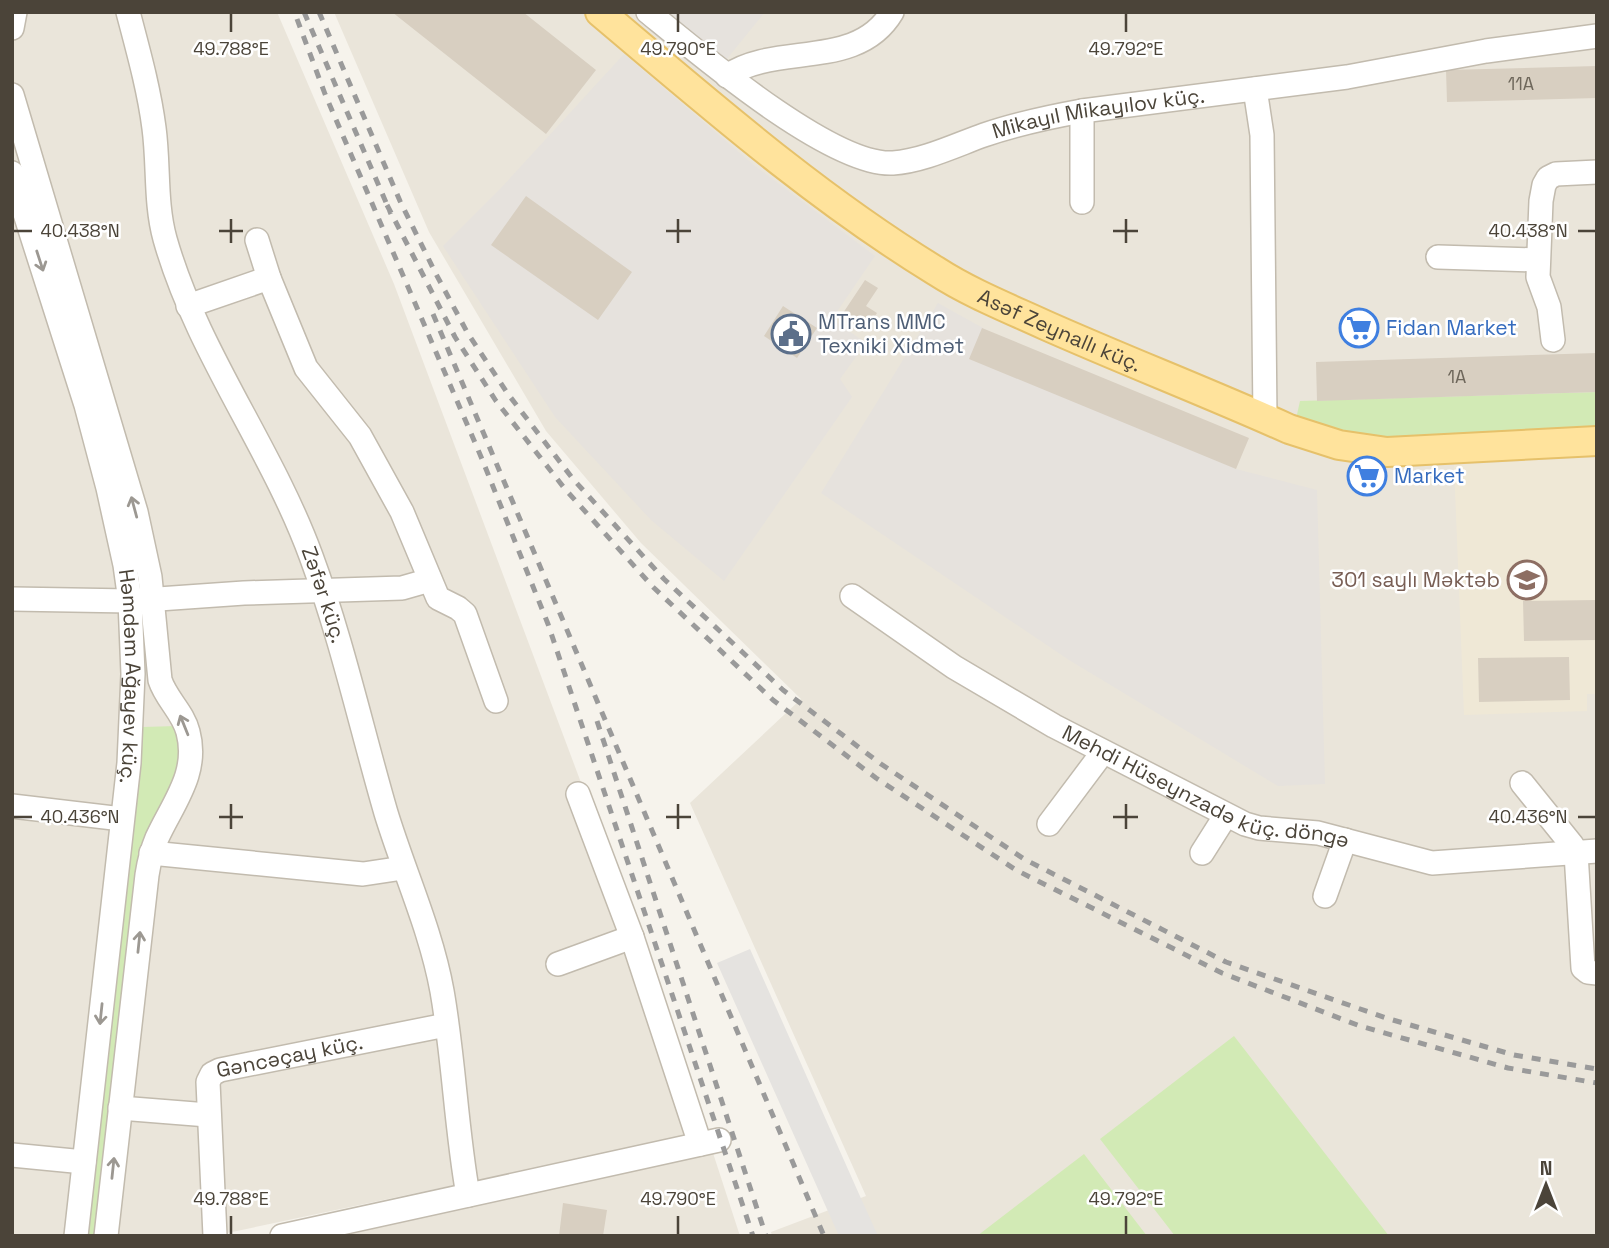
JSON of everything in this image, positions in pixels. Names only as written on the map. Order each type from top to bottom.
[{"type":"main road","name":"Asəf Zeynallı küç.","points":[[600,12],[761,148],[872,229],[937,272],[1098,349],[1321,440],[1361,449],[1387,452],[1597,441]]},
{"type":"street","points":[[12,28],[15,12]]},
{"type":"street","name":"Zəfər küç.","points":[[128,12],[148,92],[154,130],[161,222],[188,306],[293,514],[310,555],[352,684],[370,760],[403,868],[425,925],[437,966],[468,1195]]},
{"type":"street","name":"Mikayıl Mikayılov küç.","points":[[648,12],[763,103],[828,142],[863,159],[879,163],[914,159],[1017,125],[1082,111],[1371,73],[1486,51],[1597,36]]},
{"type":"street","points":[[727,76],[751,64],[823,54],[859,42],[880,29],[892,12]]},
{"type":"street","points":[[1255,89],[1262,135],[1267,398],[1265,418]]},
{"type":"street","points":[[12,95],[130,489],[153,599],[160,680],[163,690],[188,730],[190,762],[181,794],[151,853],[146,875],[106,1236]]},
{"type":"street","points":[[1082,111],[1082,202]]},
{"type":"street","points":[[1553,340],[1549,307],[1538,276],[1544,185],[1548,178],[1556,174],[1597,172]]},
{"type":"street","name":"Həmdəm Ağayev küç.","points":[[12,173],[86,405],[123,552],[130,601],[132,716],[76,1236]]},
{"type":"street","points":[[257,240],[269,278],[306,368],[360,436],[402,512],[438,598],[465,614],[496,702]]},
{"type":"street","points":[[1438,257],[1538,260]]},
{"type":"street","points":[[188,306],[269,278]]},
{"type":"street","points":[[12,599],[130,601],[402,588],[430,580]]},
{"type":"street","name":"Mehdi Hüseynzadə küç. döngə","points":[[852,596],[954,667],[1054,726],[1226,815],[1259,828],[1298,831],[1345,840],[1432,863],[1586,852]]},
{"type":"street","points":[[1049,824],[1103,752]]},
{"type":"street","points":[[1522,783],[1572,845],[1586,852],[1583,968],[1597,973]]},
{"type":"street","points":[[282,1236],[710,1142],[578,794]]},
{"type":"street","points":[[12,806],[122,820]]},
{"type":"street","points":[[1202,853],[1226,815]]},
{"type":"street","points":[[1325,896],[1345,840]]},
{"type":"street","points":[[151,853],[363,874],[403,868]]},
{"type":"street","points":[[558,964],[632,936]]},
{"type":"street","name":"Gəncəçay küç.","points":[[215,1236],[208,1115],[208,1082],[212,1074],[220,1070],[446,1025]]},
{"type":"street","points":[[120,1108],[208,1115]]},
{"type":"street","points":[[12,1155],[84,1163]]},
{"type":"shaded area","points":[[12,12],[277,12],[394,284],[634,924],[706,1132],[213,1236],[12,1236]]},
{"type":"shaded area","points":[[334,12],[1597,12],[1597,1236],[772,1236],[771,1232],[866,1196],[690,803],[801,699],[641,543],[546,431],[429,232]]},
{"type":"shaded area","points":[[665,12],[765,12],[726,60]]},
{"type":"shaded area","points":[[624,54],[755,166],[875,256],[832,319],[866,343],[840,379],[852,397],[724,581],[651,520],[555,417],[443,246],[501,188]]},
{"type":"shaded area","points":[[938,303],[1236,469],[1317,490],[1325,784],[1278,786],[1069,660],[821,493]]},
{"type":"shaded area","name":"301 saylı Məktəb","points":[[1597,457],[1597,694],[1587,694],[1587,711],[1464,715],[1454,465]]},
{"type":"shaded area","points":[[750,949],[878,1236],[839,1236],[717,963]]},
{"type":"shaded area","points":[[713,1153],[740,1236],[341,1236]]},
{"type":"green space","points":[[1597,392],[1597,428],[1386,439],[1347,433],[1296,419],[1300,401]]},
{"type":"green space","points":[[177,726],[181,761],[175,781],[158,813],[98,1236],[85,1236],[142,727]]},
{"type":"green space","points":[[1234,1036],[1389,1236],[1175,1236],[1100,1139]]},
{"type":"green space","points":[[1084,1154],[1147,1236],[977,1236]]},
{"type":"building","points":[[392,12],[523,12],[596,70],[546,134]]},
{"type":"building","points":[[1597,66],[1597,98],[1447,102],[1446,70]]},
{"type":"building","points":[[526,196],[632,272],[598,320],[491,245]]},
{"type":"building","points":[[865,280],[878,288],[866,306],[877,313],[867,328],[843,313]]},
{"type":"building","points":[[783,306],[817,328],[797,358],[764,336]]},
{"type":"building","points":[[982,328],[1249,438],[1236,469],[969,359]]},
{"type":"building","points":[[1597,353],[1597,392],[1317,401],[1316,362]]},
{"type":"building","points":[[1597,600],[1597,640],[1524,641],[1523,601]]},
{"type":"building","points":[[1569,657],[1570,700],[1479,702],[1478,658]]},
{"type":"building","points":[[563,1203],[607,1210],[603,1236],[559,1236]]},
{"type":"railway","points":[[304,12],[391,214]]},
{"type":"railway","points":[[319,12],[400,201],[436,274],[467,332],[508,394],[573,479],[664,579],[783,690],[881,764],[1024,859],[1226,962],[1386,1018],[1514,1055],[1597,1069]]},
{"type":"railway","points":[[297,19],[325,94],[482,459],[548,624],[753,1236]]},
{"type":"railway","points":[[387,205],[455,337],[496,401],[565,489],[653,587],[773,700],[876,778],[1016,870],[1222,973],[1360,1026],[1508,1068],[1597,1083]]},
{"type":"railway","points":[[433,314],[824,1236]]},
{"type":"railway","points":[[597,721],[766,1236]]},
{"type":"place","name":"Fidan Market","points":[[1359,328]]},
{"type":"place","name":"MTrans MMC Texniki Xidmət","points":[[791,334]]},
{"type":"place","name":"Market","points":[[1367,476]]},
{"type":"place","name":"301 saylı Məktəb","points":[[1527,580]]}]
